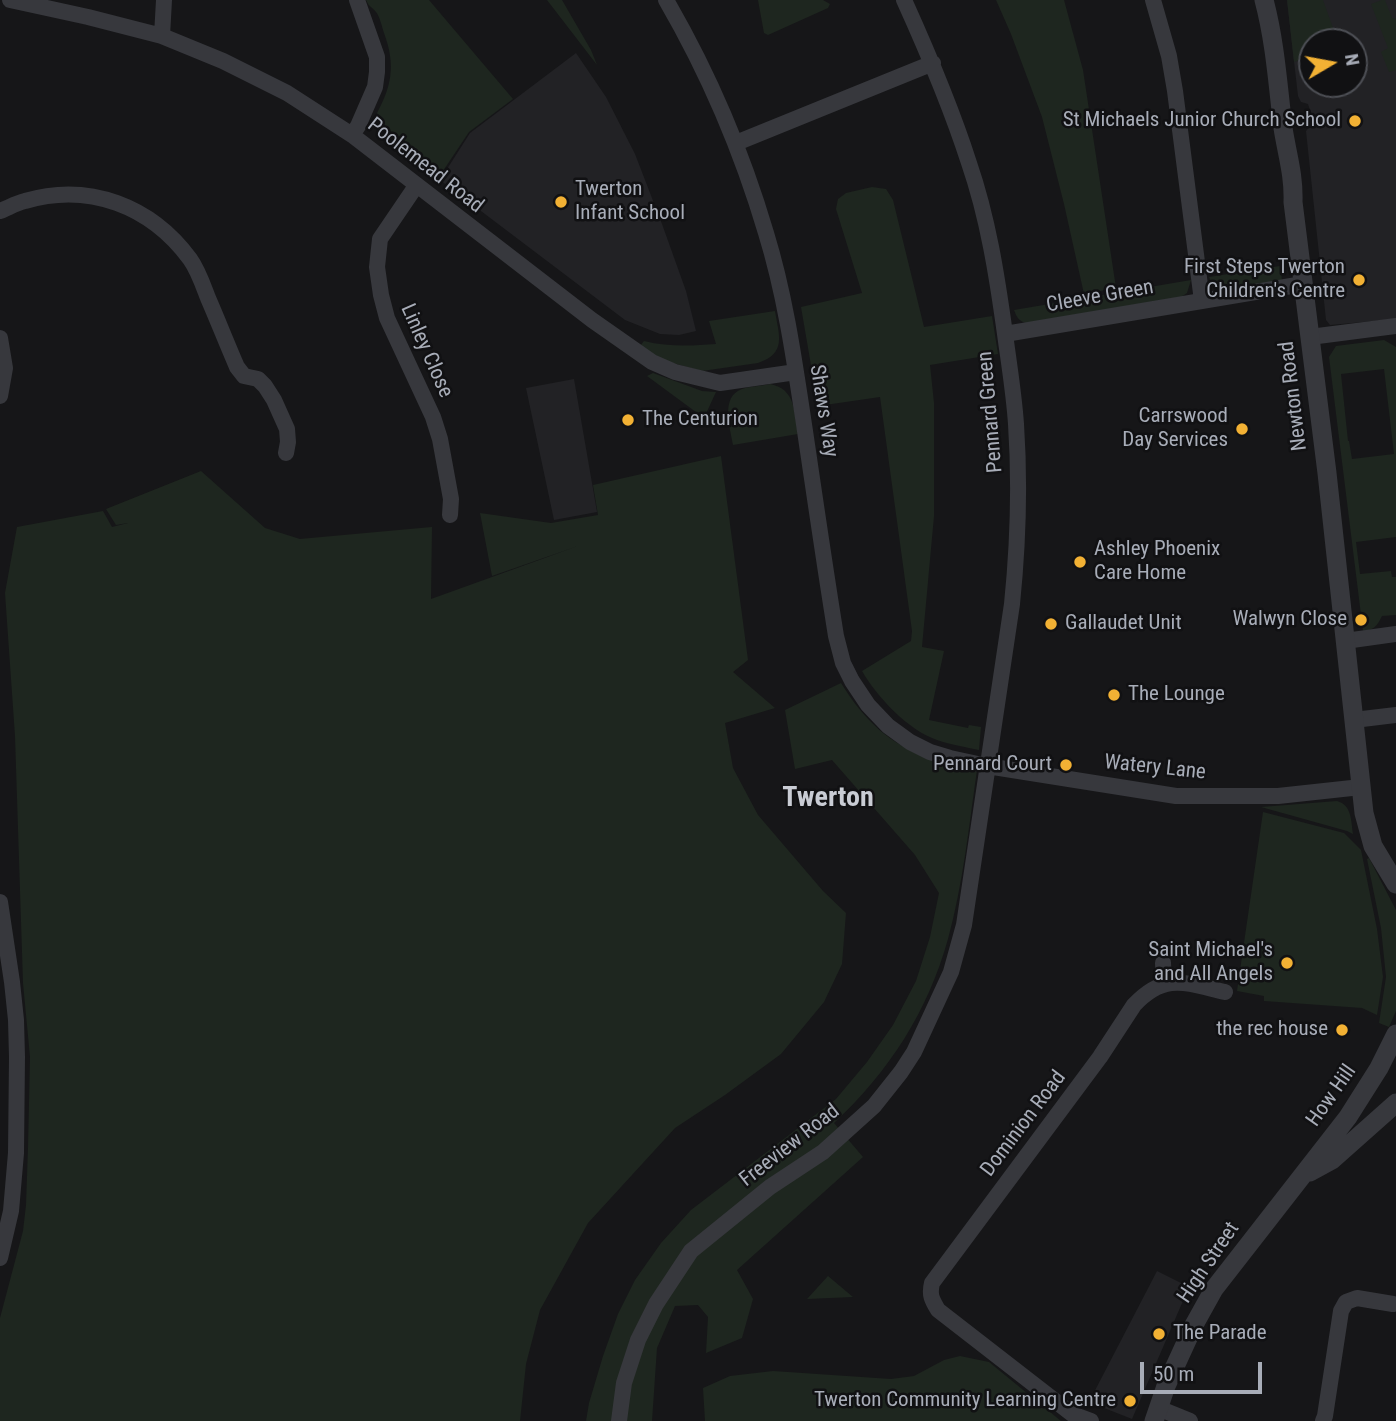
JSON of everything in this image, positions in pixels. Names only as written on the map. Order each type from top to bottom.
[{"type":"street","name":"Poolemead Road","points":[[10,0],[162,36],[223,61],[287,93],[352,135],[592,320],[652,362],[675,372],[720,383],[796,372]]},
{"type":"street","points":[[162,36],[164,0]]},
{"type":"street","points":[[352,135],[376,87],[377,72],[377,57],[357,0]]},
{"type":"street","name":"Shaws Way","points":[[666,0],[705,73],[736,143],[767,235],[787,318],[836,636],[843,663],[868,705],[888,726],[910,742],[930,752],[987,766]]},
{"type":"street","name":"Pennard Green","points":[[904,0],[933,63],[970,163],[983,211],[992,249],[1016,422],[1016,563],[987,766]]},
{"type":"street","points":[[1153,0],[1175,91],[1202,301]]},
{"type":"street","name":"Newton Road","points":[[1264,0],[1286,146],[1293,175],[1293,202],[1361,787]]},
{"type":"street","points":[[736,143],[933,63]]},
{"type":"street","name":"Linley Close","points":[[416,186],[380,239],[377,267],[387,318],[433,417],[456,505]]},
{"type":"street","points":[[0,211],[25,201],[74,195],[94,196],[117,202],[144,215],[191,260],[237,367],[244,376],[258,379],[274,400],[287,429],[286,453]]},
{"type":"street","name":"Cleeve Green","points":[[1005,334],[1303,284]]},
{"type":"street","points":[[1310,337],[1396,326]]},
{"type":"street","points":[[0,338],[5,368],[0,396]]},
{"type":"street","points":[[1345,641],[1396,634]]},
{"type":"street","points":[[1354,720],[1396,715]]},
{"type":"street","name":"Watery Lane","points":[[987,766],[1175,796],[1278,796],[1361,787]]},
{"type":"street","name":"Freeview Road","points":[[619,1421],[624,1383],[638,1340],[656,1304],[691,1251],[770,1187],[833,1143],[874,1106],[914,1052],[951,972],[964,925],[987,766]]},
{"type":"street","points":[[1361,787],[1367,830],[1373,846],[1396,884]]},
{"type":"street","points":[[0,902],[16,1020],[17,1071],[16,1153],[11,1211],[0,1258]]},
{"type":"street","points":[[1163,963],[1164,984],[1191,984],[1225,992]]},
{"type":"street","name":"Dominion Road","points":[[1091,1421],[1072,1414],[938,1310],[930,1291],[936,1275],[1100,1057],[1134,1005],[1151,989],[1164,984]]},
{"type":"street","name":"How Hill","points":[[1299,1179],[1366,1091],[1396,1034]]},
{"type":"street","points":[[1299,1179],[1332,1160],[1396,1103]]},
{"type":"street","name":"High Street","points":[[1156,1415],[1194,1325],[1214,1289],[1299,1179]]},
{"type":"street","points":[[1322,1421],[1325,1416],[1341,1311],[1346,1302],[1357,1298],[1393,1304]]},
{"type":"street","points":[[1156,1415],[1190,1421]]},
{"type":"shaded area","points":[[366,0],[429,0],[513,99],[469,132],[439,177],[383,136],[375,117],[388,86],[391,66],[380,19]]},
{"type":"shaded area","points":[[547,0],[562,0],[597,65]]},
{"type":"shaded area","points":[[758,0],[823,0],[830,4],[828,8],[768,35],[764,33]]},
{"type":"shaded area","points":[[996,0],[1064,0],[1083,70],[1116,288],[1084,294],[1042,117]]},
{"type":"shaded area","name":"St Michaels Junior Church School","points":[[1287,0],[1396,0],[1396,319],[1330,325],[1326,320],[1306,131],[1314,122],[1308,104],[1301,102],[1299,98],[1368,98],[1368,28],[1298,28],[1298,96]]},
{"type":"shaded area","points":[[1287,0],[1323,0],[1333,28],[1298,28],[1298,60],[1294,62]]},
{"type":"shaded area","points":[[1385,0],[1392,18],[1396,19],[1396,70],[1389,72],[1381,52],[1388,48],[1371,4]]},
{"type":"shaded area","name":"Twerton Infant School","points":[[576,53],[606,97],[635,154],[686,291],[696,331],[679,335],[660,334],[625,320],[440,180],[470,133]]},
{"type":"shaded area","points":[[872,187],[886,189],[893,200],[924,327],[992,316],[998,354],[930,365],[934,403],[934,516],[922,647],[944,651],[929,720],[968,728],[969,725],[981,727],[979,750],[937,740],[915,729],[885,702],[862,671],[911,641],[912,631],[880,397],[818,406],[801,307],[862,293],[836,209],[838,199],[846,193]]},
{"type":"shaded area","points":[[1280,266],[1282,280],[1223,290],[1214,288],[1209,277]]},
{"type":"shaded area","points":[[1191,280],[1187,293],[1181,297],[1026,323],[1018,319],[1014,310]]},
{"type":"shaded area","points":[[775,311],[779,343],[773,354],[758,363],[702,371],[658,359],[640,346],[644,341],[680,346],[716,344],[709,321]]},
{"type":"shaded area","points":[[1384,340],[1396,347],[1396,537],[1356,542],[1360,574],[1391,571],[1392,577],[1396,577],[1396,615],[1382,616],[1375,627],[1363,631],[1329,357],[1336,346]],"holes":[[[1384,369],[1394,454],[1352,459],[1341,374]]]},
{"type":"shaded area","points":[[653,373],[702,391],[716,392],[704,418],[647,376]]},
{"type":"shaded area","points":[[574,379],[597,512],[554,520],[526,388]]},
{"type":"shaded area","points":[[770,384],[779,387],[789,396],[798,434],[733,445],[728,413],[731,399],[742,389]]},
{"type":"shaded area","points":[[721,456],[748,660],[733,672],[775,708],[725,723],[733,768],[758,815],[823,891],[846,913],[842,964],[824,1002],[781,1054],[675,1128],[588,1223],[540,1310],[526,1364],[520,1421],[0,1421],[0,1318],[23,1231],[26,1205],[30,1057],[23,983],[15,736],[5,593],[17,527],[103,511],[112,527],[128,523],[116,525],[106,509],[201,471],[265,528],[300,539],[432,527],[431,599],[578,546],[492,576],[480,513],[551,523],[598,515],[593,485]]},
{"type":"shaded area","points":[[841,683],[868,719],[889,738],[935,761],[977,770],[958,897],[940,965],[904,1039],[872,1083],[834,1123],[863,1157],[737,1270],[753,1299],[742,1338],[706,1353],[708,1317],[698,1305],[675,1306],[657,1348],[652,1421],[586,1421],[603,1356],[618,1314],[635,1280],[661,1243],[691,1210],[836,1099],[893,1025],[916,981],[930,937],[939,893],[915,855],[832,760],[795,769],[785,710]]},
{"type":"shaded area","points":[[1337,801],[1348,810],[1353,834],[1261,807]]},
{"type":"shaded area","name":"Saint Michael's and All Angels","points":[[1263,812],[1344,833],[1361,850],[1377,929],[1383,977],[1377,1015],[1362,1008],[1264,1001],[1264,996],[1237,991]]},
{"type":"shaded area","points":[[1369,858],[1396,910],[1396,1011],[1389,1027],[1379,1023],[1386,977],[1381,928],[1367,859]]},
{"type":"shaded area","points":[[1157,1271],[1189,1287],[1132,1419],[1089,1402]]},
{"type":"shaded area","points":[[828,1276],[853,1297],[807,1299]]},
{"type":"shaded area","points":[[960,1356],[989,1362],[1061,1421],[705,1421],[703,1388],[730,1376],[773,1371],[891,1379],[914,1376],[944,1360]]},
{"type":"place","name":"St Michaels Junior Church School","points":[[1355,121]]},
{"type":"place","name":"Twerton Infant School","points":[[561,202]]},
{"type":"place","name":"First Steps Twerton Children's Centre","points":[[1359,280]]},
{"type":"place","name":"The Centurion","points":[[628,420]]},
{"type":"place","name":"Carrswood Day Services","points":[[1242,429]]},
{"type":"place","name":"Ashley Phoenix Care Home","points":[[1080,562]]},
{"type":"place","name":"Walwyn Close","points":[[1361,620]]},
{"type":"place","name":"Gallaudet Unit","points":[[1051,624]]},
{"type":"place","name":"The Lounge","points":[[1114,695]]},
{"type":"place","name":"Pennard Court","points":[[1066,765]]},
{"type":"place","name":"Saint Michael's and All Angels","points":[[1287,963]]},
{"type":"place","name":"the rec house","points":[[1342,1030]]},
{"type":"place","name":"The Parade","points":[[1159,1334]]},
{"type":"place","name":"Twerton Community Learning Centre","points":[[1130,1401]]},
{"type":"district","name":"Twerton","points":[[828,799]]}]
